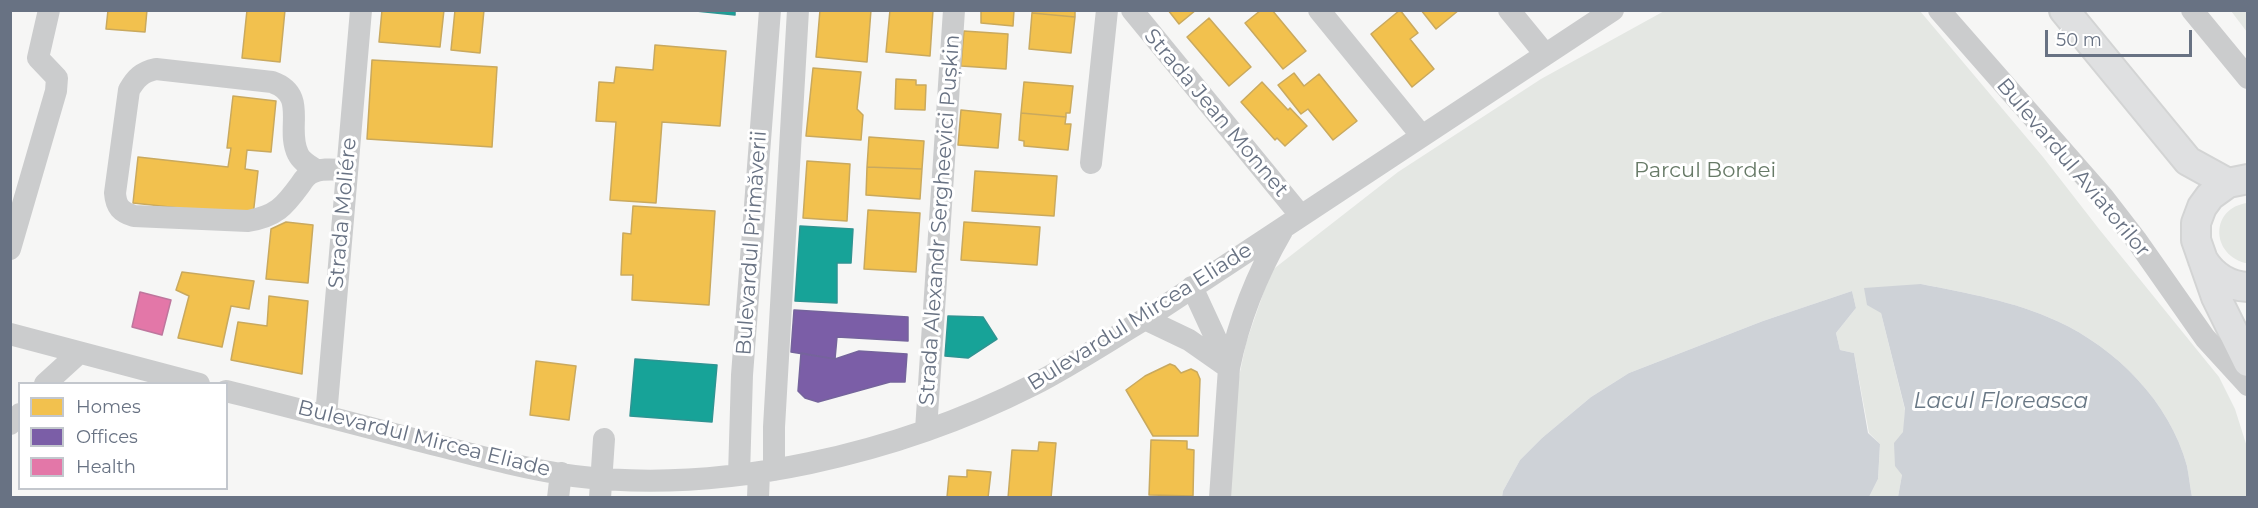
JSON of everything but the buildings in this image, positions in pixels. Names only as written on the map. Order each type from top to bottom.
[{"type":"main road","points":[[2064,10],[2188,161],[2202,207]]},
{"type":"main road","points":[[2188,161],[2242,179]]},
{"type":"main road","points":[[2242,179],[2210,196],[2202,207],[2196,223],[2196,240],[2216,297],[2247,362]]},
{"type":"main road","points":[[2200,256],[2213,273],[2222,280],[2231,285],[2247,287]]},
{"type":"street","points":[[10,249],[56,91],[57,78],[38,58],[49,10]]},
{"type":"street","name":"Strada Moliére","points":[[326,416],[361,10]]},
{"type":"street","name":"Bulevardul Primăverii","points":[[758,473],[742,375],[770,10]]},
{"type":"street","name":"Bulevardul Primăverii","points":[[758,473],[783,262],[798,10]]},
{"type":"street","name":"Strada Alexandr Sergheevici Pușkin","points":[[926,430],[954,10]]},
{"type":"street","points":[[1091,163],[1107,10]]},
{"type":"street","name":"Strada Jean Monnet","points":[[1132,10],[1292,221]]},
{"type":"street","points":[[1319,10],[1421,135]]},
{"type":"street","points":[[1509,10],[1545,54]]},
{"type":"street","name":"Bulevardul Mircea Eliade","points":[[228,392],[502,463],[561,473],[600,488],[635,481],[758,473],[820,461],[926,430],[983,408],[1033,385],[1145,318],[1612,10]]},
{"type":"street","name":"Bulevardul Aviatorilor","points":[[1940,10],[2103,197],[2205,338],[2247,385]]},
{"type":"street","points":[[2192,10],[2247,78]]},
{"type":"street","points":[[316,170],[305,163],[298,154],[291,94],[284,86],[272,82],[156,69],[144,72],[129,90],[115,193],[116,203],[124,213],[134,216],[248,221],[266,218],[275,214],[308,174],[316,170],[346,170]]},
{"type":"street","points":[[1220,498],[1229,368],[1238,330],[1262,268],[1292,221]]},
{"type":"street","points":[[751,261],[783,262]]},
{"type":"street","points":[[1192,287],[1229,368]]},
{"type":"street","points":[[1145,318],[1189,340],[1229,368]]},
{"type":"street","points":[[10,334],[191,382]]},
{"type":"street","points":[[47,382],[79,353]]},
{"type":"street","points":[[600,488],[604,439]]},
{"type":"street","points":[[558,498],[561,473]]},
{"type":"street","points":[[758,473],[758,498]]},
{"type":"green space","name":"Parcul Bordei","points":[[1666,10],[1920,11],[2043,157],[2219,377],[2235,409],[2247,447],[2246,497],[2192,497],[2187,466],[2179,443],[2154,399],[2120,362],[2079,332],[2024,308],[1990,298],[1921,284],[1881,313],[1905,410],[1902,475],[1898,497],[1869,497],[1878,479],[1880,444],[1869,433],[1854,353],[1840,350],[1836,333],[1856,308],[1852,291],[1763,321],[1629,373],[1591,397],[1542,438],[1520,460],[1502,497],[1225,498],[1232,411],[1246,343],[1271,271],[1398,172],[1541,79]]},
{"type":"green space","points":[[2231,11],[2247,11],[2247,32]]},
{"type":"green space","points":[[2247,203],[2248,263],[2245,263],[2234,258],[2225,250],[2219,231],[2221,222],[2227,213]]},
{"type":"water","name":"Lacul Floreasca","points":[[1921,284],[1990,298],[2024,308],[2079,332],[2100,346],[2138,380],[2168,420],[2187,466],[2192,497],[1898,497],[1902,475],[1895,466],[1894,443],[1903,432],[1905,409],[1881,313],[1867,305],[1864,288]]},
{"type":"water","name":"Lacul Floreasca","points":[[1852,291],[1856,308],[1836,333],[1840,350],[1854,353],[1868,433],[1880,444],[1878,479],[1869,497],[1502,497],[1520,460],[1542,438],[1591,397],[1629,373],[1763,321]]}]
